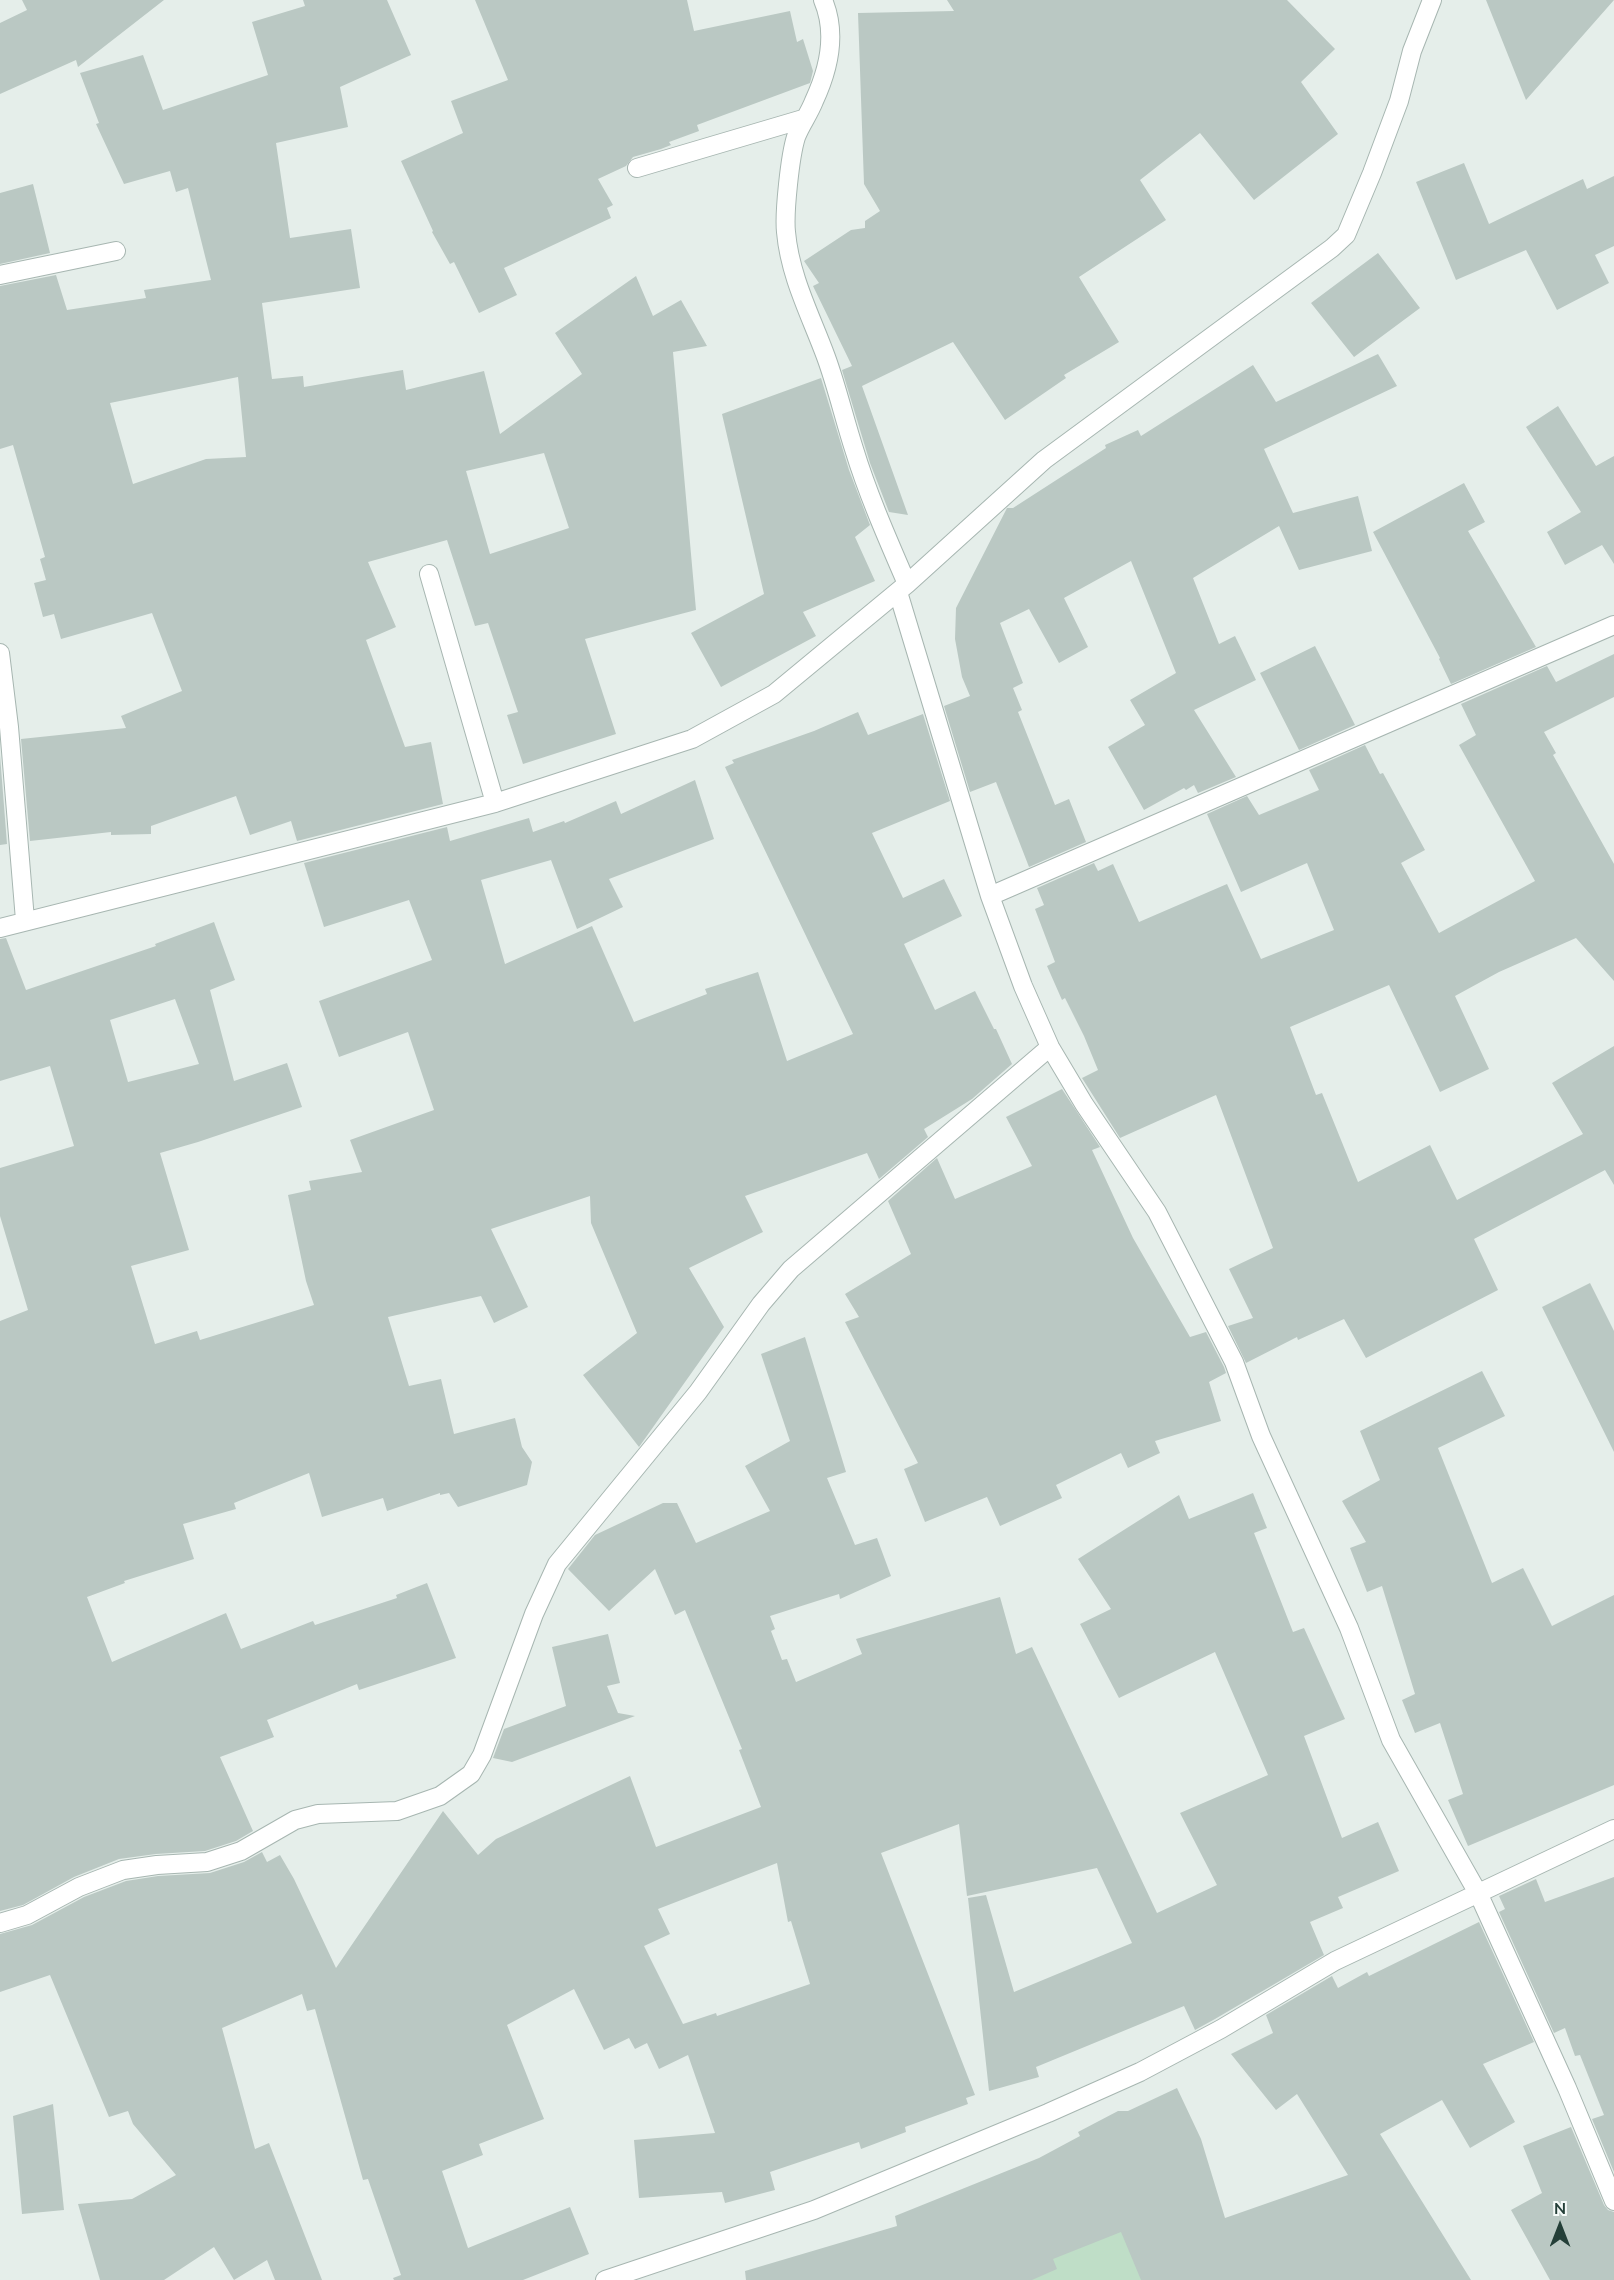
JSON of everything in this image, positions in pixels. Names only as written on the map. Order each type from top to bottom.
[{"type":"street","points":[[823,0],[831,25],[830,47],[827,64],[814,101],[803,119],[795,140],[785,230],[790,261],[829,366],[858,461],[903,588],[990,896],[1023,986],[1050,1047],[1084,1104],[1157,1212],[1234,1362],[1261,1436],[1348,1628],[1391,1740],[1479,1894],[1567,2088],[1614,2201]]},
{"type":"street","points":[[0,928],[495,803],[692,739],[774,694],[903,588],[1044,460],[1332,249],[1346,235],[1399,101],[1412,51],[1432,0]]},
{"type":"street","points":[[637,168],[803,119]]},
{"type":"street","points":[[0,275],[116,251]]},
{"type":"street","points":[[429,574],[495,803]]},
{"type":"street","points":[[990,896],[1614,625]]},
{"type":"street","points":[[0,653],[10,739],[25,920]]},
{"type":"street","points":[[0,1923],[27,1915],[79,1887],[123,1870],[207,1862],[241,1851],[295,1820],[306,1817],[397,1811],[441,1796],[471,1774],[482,1755],[534,1614],[557,1564],[698,1392],[761,1304],[791,1269],[1050,1047]]},
{"type":"street","points":[[605,2280],[814,2210],[1048,2113],[1150,2067],[1221,2029],[1335,1961],[1614,1829]]},
{"type":"green space","points":[[1158,2183],[1209,2280],[969,2280]]},
{"type":"building","points":[[22,0],[164,0],[78,67],[76,60],[0,94],[0,23],[27,10]]},
{"type":"building","points":[[303,0],[387,0],[411,55],[340,87],[348,127],[276,143],[290,238],[351,229],[360,288],[262,303],[272,379],[303,376],[304,387],[403,370],[406,390],[484,371],[500,434],[582,374],[555,333],[636,276],[653,316],[681,300],[707,346],[673,352],[696,610],[585,639],[616,734],[523,764],[507,715],[518,712],[488,623],[475,626],[447,540],[368,562],[396,627],[366,640],[405,747],[431,742],[443,804],[297,841],[291,821],[250,835],[236,796],[151,826],[151,834],[111,835],[111,832],[30,841],[21,739],[126,728],[121,716],[182,691],[152,613],[61,639],[54,614],[43,617],[34,583],[46,580],[40,559],[45,557],[13,445],[0,449],[0,286],[56,275],[67,310],[146,298],[144,290],[211,280],[188,188],[176,192],[170,171],[124,184],[96,124],[99,123],[80,73],[143,55],[163,110],[268,75],[252,22],[305,6]],"holes":[[[238,377],[246,457],[206,459],[133,484],[110,403]],[[544,453],[569,528],[490,554],[466,471]]]},
{"type":"building","points":[[475,0],[687,0],[694,31],[790,11],[797,42],[803,39],[813,71],[810,83],[697,125],[699,131],[669,142],[671,145],[661,149],[633,157],[626,166],[598,179],[613,205],[607,208],[611,218],[504,268],[517,295],[479,313],[454,262],[450,264],[432,232],[401,161],[463,133],[451,101],[508,80]]},
{"type":"building","points":[[947,0],[1287,0],[1335,49],[1301,82],[1338,134],[1254,200],[1200,133],[1140,180],[1166,220],[1079,277],[1119,342],[1064,375],[1066,378],[1005,420],[953,342],[862,386],[908,515],[889,512],[870,463],[842,370],[852,366],[813,286],[819,283],[804,261],[851,230],[865,228],[865,221],[880,211],[864,184],[858,13],[954,11]]},
{"type":"building","points":[[1486,0],[1614,0],[1526,100]]},
{"type":"building","points":[[1464,163],[1489,224],[1583,179],[1587,189],[1614,176],[1614,246],[1595,255],[1609,283],[1557,310],[1526,250],[1456,280],[1416,182]]},
{"type":"building","points":[[33,184],[50,253],[0,264],[0,193]]},
{"type":"building","points":[[1378,253],[1420,308],[1354,357],[1311,303]]},
{"type":"building","points":[[1378,354],[1397,386],[1264,449],[1293,513],[1358,496],[1372,551],[1299,570],[1279,526],[1193,578],[1219,644],[1235,636],[1256,680],[1194,710],[1236,777],[1198,793],[1194,785],[1186,790],[1184,788],[1144,810],[1108,747],[1145,725],[1130,700],[1176,673],[1131,561],[1064,598],[1088,647],[1059,663],[1029,609],[1000,623],[1023,683],[1013,688],[1022,710],[1018,712],[1055,805],[1069,799],[1086,842],[1029,867],[996,782],[970,792],[944,706],[970,696],[962,677],[955,639],[956,608],[1007,508],[1013,508],[1106,448],[1105,445],[1138,430],[1141,436],[1253,365],[1276,402]]},
{"type":"building","points":[[821,378],[849,470],[870,525],[855,537],[875,581],[803,612],[816,636],[721,687],[691,633],[764,594],[722,414]]},
{"type":"building","points":[[1558,406],[1596,466],[1614,456],[1614,564],[1602,545],[1565,565],[1547,532],[1581,512],[1526,427]]},
{"type":"building","points":[[1464,483],[1485,522],[1468,531],[1536,647],[1451,684],[1440,658],[1373,532]]},
{"type":"building","points":[[1315,646],[1355,725],[1299,750],[1260,673]]},
{"type":"building","points":[[1614,654],[1614,697],[1544,732],[1556,753],[1553,755],[1614,864],[1614,981],[1576,938],[1499,972],[1455,996],[1489,1069],[1440,1092],[1389,985],[1290,1027],[1316,1095],[1322,1093],[1358,1182],[1430,1145],[1457,1200],[1583,1134],[1552,1083],[1614,1046],[1614,1185],[1605,1170],[1474,1239],[1498,1290],[1366,1358],[1344,1319],[1298,1340],[1297,1337],[1246,1363],[1228,1326],[1253,1318],[1229,1269],[1273,1248],[1216,1095],[1120,1138],[1082,1078],[1098,1070],[1084,1036],[1065,998],[1062,1000],[1047,966],[1055,962],[1035,909],[1044,905],[1037,888],[1094,863],[1098,871],[1113,864],[1139,922],[1227,884],[1261,959],[1334,930],[1307,863],[1241,892],[1207,814],[1247,796],[1259,815],[1319,790],[1309,770],[1365,745],[1425,850],[1401,863],[1439,933],[1535,881],[1459,745],[1476,735],[1461,704],[1547,666],[1556,682]]},
{"type":"building","points":[[858,712],[868,735],[923,714],[950,801],[872,833],[903,898],[944,879],[962,916],[904,944],[935,1010],[975,991],[1012,1064],[972,1099],[924,1129],[928,1137],[879,1179],[867,1153],[745,1196],[763,1232],[689,1268],[724,1327],[639,1447],[583,1375],[637,1333],[591,1223],[590,1196],[491,1229],[528,1307],[494,1323],[481,1296],[388,1317],[409,1386],[441,1379],[454,1434],[515,1418],[522,1447],[532,1462],[527,1485],[458,1507],[449,1493],[440,1495],[440,1493],[387,1511],[383,1498],[322,1517],[309,1473],[234,1503],[236,1509],[183,1524],[194,1559],[124,1581],[125,1583],[87,1597],[112,1662],[226,1613],[241,1649],[313,1621],[315,1625],[397,1598],[396,1595],[427,1583],[456,1658],[359,1690],[357,1684],[267,1720],[274,1737],[220,1757],[253,1831],[236,1841],[205,1851],[119,1859],[74,1877],[23,1905],[0,1911],[0,1321],[28,1310],[0,1216],[0,1168],[74,1146],[50,1066],[0,1081],[0,939],[6,938],[26,990],[156,946],[155,944],[214,922],[235,980],[210,990],[234,1081],[287,1063],[302,1107],[160,1153],[189,1250],[131,1266],[155,1344],[197,1331],[200,1340],[314,1305],[306,1281],[288,1195],[311,1190],[309,1181],[362,1172],[350,1140],[434,1110],[408,1032],[339,1057],[319,1001],[432,960],[409,900],[324,927],[304,863],[447,827],[450,841],[529,818],[533,832],[564,821],[565,823],[616,801],[621,814],[695,780],[714,839],[609,879],[623,907],[577,929],[551,860],[481,880],[505,964],[592,926],[634,1022],[707,994],[705,989],[758,972],[787,1061],[853,1034],[725,767],[734,763],[732,760],[814,731]],"holes":[[[175,999],[199,1064],[128,1082],[110,1020]]]},
{"type":"building","points":[[0,755],[7,844],[0,845]]},
{"type":"building","points":[[1062,1089],[1100,1147],[1092,1150],[1133,1238],[1190,1337],[1206,1332],[1224,1367],[1226,1373],[1209,1382],[1221,1421],[1155,1441],[1160,1453],[1128,1468],[1121,1453],[1056,1485],[1062,1498],[1000,1526],[987,1497],[925,1522],[904,1469],[918,1463],[845,1322],[859,1317],[845,1294],[911,1254],[888,1201],[937,1158],[955,1199],[1032,1166],[1006,1117]]},
{"type":"building","points":[[1590,1283],[1614,1331],[1614,1452],[1542,1307]]},
{"type":"building","points":[[805,1337],[846,1472],[827,1478],[855,1545],[877,1538],[891,1576],[840,1599],[839,1594],[770,1616],[775,1629],[771,1631],[782,1660],[787,1659],[796,1682],[862,1654],[856,1639],[1000,1597],[1016,1654],[1032,1647],[1157,1913],[1217,1885],[1180,1813],[1268,1775],[1215,1652],[1119,1698],[1080,1624],[1111,1609],[1078,1559],[1179,1495],[1189,1519],[1253,1493],[1267,1528],[1254,1533],[1293,1632],[1304,1628],[1345,1719],[1304,1736],[1342,1838],[1378,1822],[1399,1871],[1338,1897],[1343,1908],[1310,1922],[1324,1955],[1195,2030],[1184,2006],[1036,2067],[1039,2077],[989,2091],[968,1898],[986,1895],[1014,1992],[1132,1943],[1097,1868],[967,1896],[959,1824],[881,1853],[975,2095],[966,2098],[968,2104],[905,2127],[906,2132],[861,2149],[859,2142],[770,2172],[775,2190],[725,2203],[722,2192],[639,2198],[634,2140],[715,2133],[688,2055],[659,2069],[647,2043],[635,2049],[629,2038],[604,2050],[574,1989],[507,2025],[544,2119],[479,2144],[483,2155],[442,2171],[468,2248],[570,2207],[589,2254],[523,2280],[394,2280],[393,2278],[401,2275],[368,2179],[363,2180],[315,2009],[307,2011],[302,1994],[222,2028],[255,2149],[269,2143],[322,2280],[275,2280],[267,2260],[234,2280],[214,2247],[164,2280],[100,2280],[78,2204],[132,2199],[176,2175],[133,2124],[128,2111],[109,2117],[50,1975],[0,1992],[0,1934],[32,1925],[84,1897],[126,1881],[158,1876],[210,1873],[244,1862],[262,1852],[267,1862],[280,1855],[294,1879],[336,1968],[443,1811],[478,1855],[496,1839],[630,1776],[656,1847],[761,1807],[739,1750],[742,1749],[685,1610],[675,1615],[655,1569],[609,1611],[568,1569],[595,1535],[663,1503],[677,1503],[696,1543],[770,1511],[745,1466],[790,1441],[761,1354]],"holes":[[[777,1863],[788,1922],[791,1921],[810,1984],[717,2016],[716,2013],[683,2024],[644,1946],[670,1934],[658,1909]]]},
{"type":"building","points":[[1482,1371],[1505,1416],[1438,1448],[1492,1583],[1523,1568],[1552,1626],[1614,1595],[1614,1785],[1468,1846],[1448,1800],[1463,1794],[1440,1723],[1415,1733],[1402,1700],[1415,1694],[1382,1586],[1367,1592],[1350,1548],[1366,1542],[1342,1501],[1380,1480],[1360,1431]]},
{"type":"building","points":[[608,1634],[620,1683],[607,1686],[618,1713],[635,1716],[512,1762],[493,1758],[504,1729],[566,1706],[552,1647]]},
{"type":"building","points":[[1614,1877],[1614,2172],[1592,2119],[1604,2115],[1580,2055],[1575,2056],[1565,2028],[1554,2033],[1499,1912],[1505,1909],[1499,1896],[1536,1879],[1545,1902]]},
{"type":"building","points":[[1479,1922],[1534,2042],[1483,2064],[1515,2122],[1470,2148],[1442,2100],[1380,2134],[1471,2280],[1141,2280],[1121,2232],[1053,2259],[1057,2269],[1032,2280],[746,2280],[745,2271],[897,2226],[895,2216],[1039,2158],[1080,2136],[1078,2132],[1118,2111],[1128,2111],[1177,2088],[1201,2139],[1225,2218],[1348,2175],[1297,2094],[1276,2110],[1231,2054],[1273,2033],[1266,2015],[1332,1976],[1338,1988],[1367,1972],[1369,1976]]},
{"type":"building","points":[[53,2104],[64,2210],[22,2214],[13,2116]]},
{"type":"building","points":[[1571,2127],[1604,2205],[1608,2210],[1614,2212],[1614,2280],[1550,2280],[1511,2210],[1542,2193],[1523,2146]]}]
